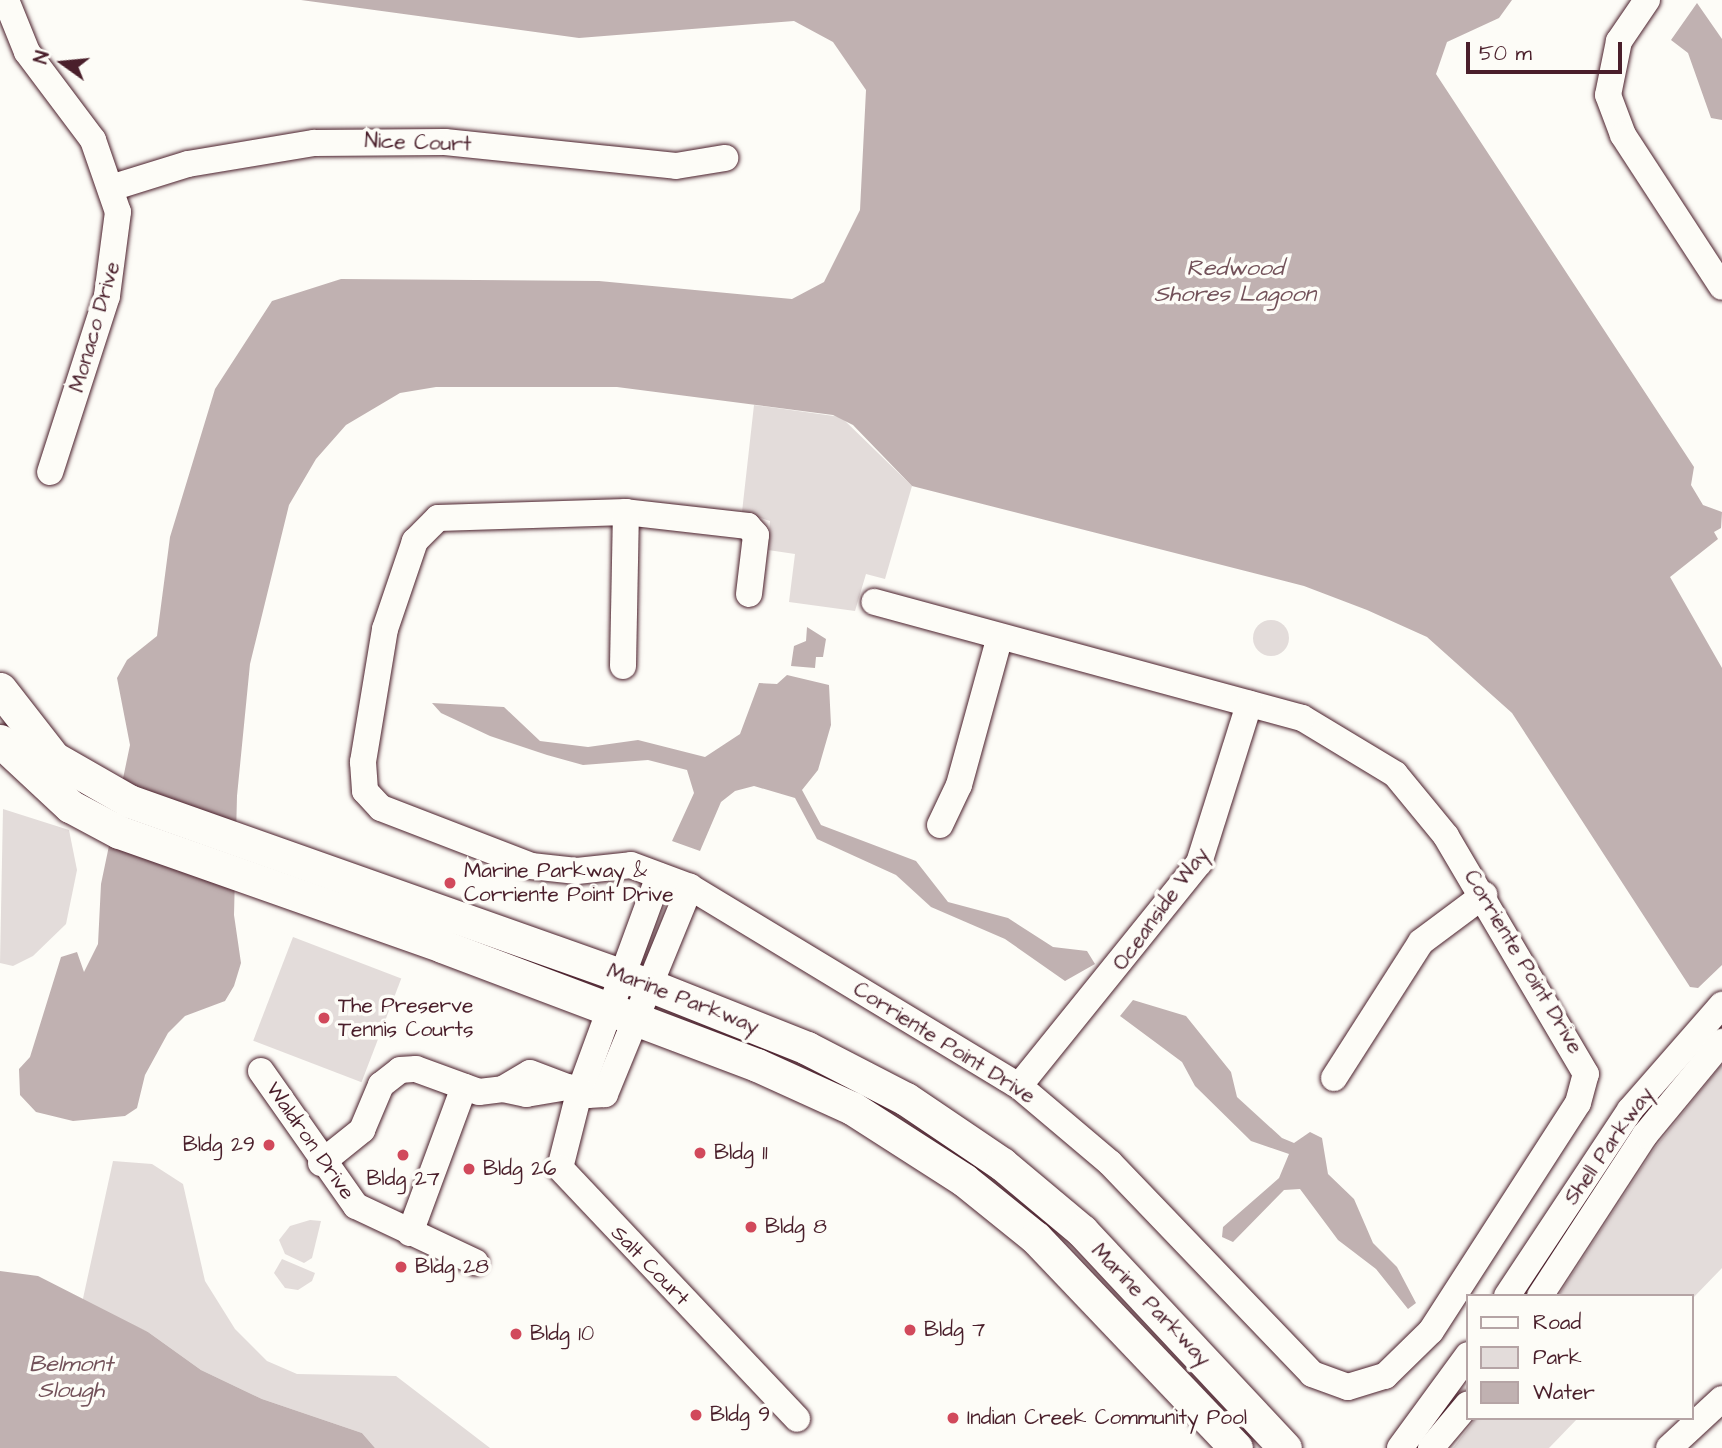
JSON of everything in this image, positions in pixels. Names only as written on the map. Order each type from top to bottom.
[{"type":"main road","name":"Marine Parkway","points":[[0,689],[34,738],[86,799],[153,811],[299,856],[654,987],[807,1048],[906,1098],[1002,1164],[1082,1231],[1285,1448]]},
{"type":"main road","name":"Marine Parkway","points":[[0,741],[86,799],[286,889],[624,1016],[852,1108],[964,1180],[1080,1279],[1236,1448]]},
{"type":"street","name":"Monaco Drive","points":[[6,0],[27,52],[71,104],[114,187],[118,234],[107,296],[50,471]]},
{"type":"street","points":[[1647,0],[1619,41],[1608,95],[1623,135],[1722,287]]},
{"type":"street","name":"Nice Court","points":[[114,187],[188,164],[321,143],[457,143],[676,166],[725,158]]},
{"type":"street","points":[[623,666],[626,512]]},
{"type":"street","name":"Corriente Point Drive","points":[[749,594],[752,527],[626,512],[448,514],[427,525],[387,622],[362,777],[368,797],[381,808],[531,866],[576,871],[631,865],[691,887],[1019,1086],[1110,1163],[1312,1374],[1342,1387],[1370,1384],[1431,1331],[1583,1090],[1582,1059],[1484,895],[1395,774],[1328,729],[1249,704],[999,640],[874,602]]},
{"type":"street","points":[[940,825],[959,785],[999,640]]},
{"type":"street","name":"Oceanside Way","points":[[1019,1086],[1195,869],[1214,831],[1249,704]]},
{"type":"street","points":[[321,1163],[362,1130],[381,1085],[396,1071],[416,1069],[464,1087],[534,1094],[573,1090],[605,1094],[624,1016],[623,975],[659,876]]},
{"type":"street","points":[[624,1016],[654,987],[691,887]]},
{"type":"street","points":[[1334,1078],[1421,942],[1484,895]]},
{"type":"street","name":"Shell Parkway","points":[[1508,1294],[1630,1110],[1722,1005]]},
{"type":"street","name":"Shell Parkway","points":[[1541,1294],[1645,1135],[1722,1042]]},
{"type":"street","name":"Waldron Drive","points":[[261,1070],[321,1163],[356,1206],[475,1262]]},
{"type":"street","points":[[410,1233],[464,1087]]},
{"type":"street","name":"Salt Court","points":[[573,1090],[560,1155],[564,1175],[797,1419]]},
{"type":"street","points":[[1400,1448],[1466,1358]]},
{"type":"street","points":[[1669,1448],[1722,1399]]},
{"type":"street","points":[[1431,1448],[1466,1406]]},
{"type":"green space","points":[[754,405],[841,417],[912,486],[885,579],[866,574],[855,611],[789,602],[795,554],[768,550],[770,521],[742,512]]},
{"type":"green space","points":[[1271,620],[1284,625],[1289,638],[1284,651],[1271,656],[1258,651],[1253,638],[1258,625]]},
{"type":"green space","points":[[3,809],[69,830],[77,870],[66,924],[33,956],[13,966],[0,963]]},
{"type":"green space","name":"The Preserve Tennis Courts","points":[[293,937],[401,979],[362,1082],[253,1041]]},
{"type":"green space","points":[[1722,1064],[1722,1268],[1694,1297],[1694,1294],[1559,1294],[1654,1149]]},
{"type":"green space","points":[[113,1161],[152,1164],[183,1184],[205,1281],[235,1329],[267,1361],[297,1374],[396,1376],[490,1448],[375,1448],[362,1433],[262,1399],[201,1370],[148,1332],[82,1303]]},
{"type":"green space","points":[[310,1220],[321,1221],[312,1258],[304,1263],[285,1254],[279,1240],[290,1226]]},
{"type":"green space","points":[[282,1259],[315,1273],[312,1281],[298,1290],[285,1288],[274,1273]]},
{"type":"green space","points":[[1474,1420],[1576,1420],[1549,1448],[1453,1448]]},
{"type":"water","name":"Redwood Shores Lagoon","points":[[301,0],[1512,0],[1499,18],[1447,42],[1436,74],[1694,467],[1691,485],[1703,505],[1722,512],[1721,528],[1714,532],[1718,539],[1670,577],[1722,668],[1722,965],[1698,988],[1690,987],[1512,713],[1427,637],[1367,610],[1304,586],[912,486],[853,425],[833,415],[617,387],[436,387],[400,393],[346,425],[316,459],[289,505],[250,664],[237,796],[234,915],[241,963],[234,986],[225,1001],[185,1016],[168,1033],[145,1075],[137,1108],[125,1116],[73,1121],[36,1112],[20,1095],[19,1069],[30,1057],[61,957],[77,952],[84,972],[98,944],[101,884],[130,745],[117,678],[127,660],[157,636],[170,537],[215,389],[272,301],[341,279],[599,281],[792,299],[824,282],[860,210],[866,90],[833,42],[794,21],[579,38]]},
{"type":"water","points":[[1697,3],[1722,39],[1722,120],[1711,118],[1688,53],[1671,40]]},
{"type":"water","points":[[807,627],[826,639],[823,657],[816,657],[815,668],[791,666],[794,646],[806,641]]},
{"type":"water","points":[[787,675],[829,685],[831,725],[818,770],[802,790],[821,825],[916,861],[948,902],[1008,918],[1053,947],[1087,951],[1095,964],[1065,981],[1005,939],[931,907],[896,875],[817,839],[795,798],[754,786],[735,791],[721,802],[700,851],[672,841],[694,793],[687,770],[648,760],[583,765],[490,736],[441,713],[432,703],[504,707],[540,741],[588,747],[638,740],[705,757],[740,734],[759,683],[777,684]]},
{"type":"water","points":[[1133,1000],[1186,1016],[1231,1072],[1237,1097],[1282,1138],[1294,1143],[1310,1132],[1322,1138],[1328,1174],[1354,1199],[1373,1243],[1397,1267],[1416,1303],[1408,1309],[1376,1269],[1338,1240],[1300,1189],[1284,1190],[1233,1242],[1222,1237],[1223,1227],[1279,1178],[1289,1154],[1251,1141],[1195,1086],[1182,1062],[1120,1016]]},
{"type":"water","name":"Belmont Slough","points":[[0,1271],[38,1276],[148,1332],[201,1370],[262,1399],[362,1433],[375,1448],[0,1448]]},
{"type":"place","name":"Marine Parkway & Corriente Point Drive","points":[[450,883]]},
{"type":"place","name":"The Preserve Tennis Courts","points":[[324,1018]]},
{"type":"place","name":"Bldg 29","points":[[269,1145]]},
{"type":"place","name":"Bldg 11","points":[[700,1153]]},
{"type":"place","name":"Bldg 27","points":[[403,1155]]},
{"type":"place","name":"Bldg 26","points":[[469,1169]]},
{"type":"place","name":"Bldg 8","points":[[751,1227]]},
{"type":"place","name":"Bldg 28","points":[[401,1267]]},
{"type":"place","name":"Bldg 7","points":[[910,1330]]},
{"type":"place","name":"Bldg 10","points":[[516,1334]]},
{"type":"place","name":"Bldg 9","points":[[696,1415]]},
{"type":"place","name":"Indian Creek Community Pool","points":[[953,1418]]}]
